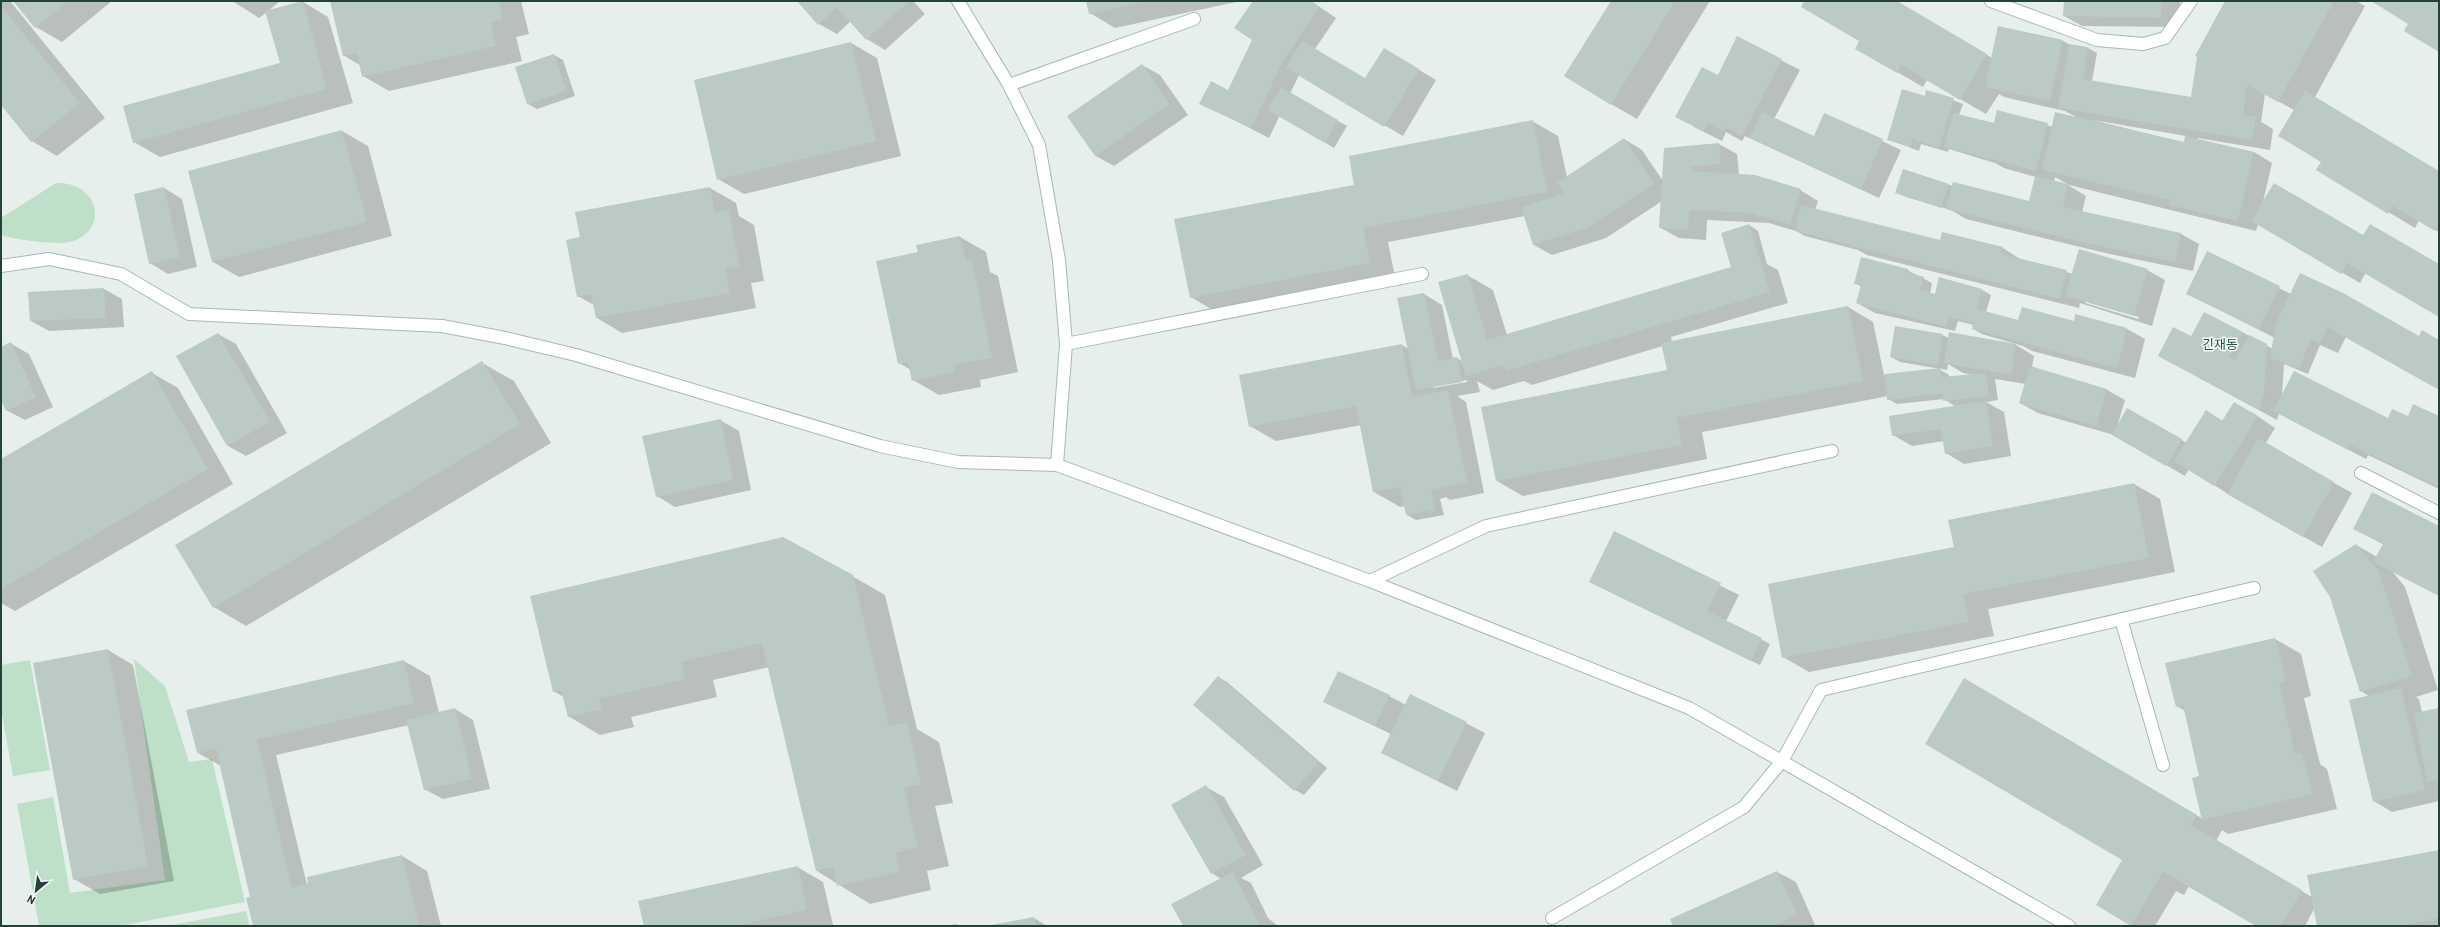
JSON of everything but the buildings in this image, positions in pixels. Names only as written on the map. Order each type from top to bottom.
[{"type":"street","points":[[958,1],[1009,85],[1039,145],[1060,260],[1066,344],[1057,465]]},
{"type":"street","points":[[1991,1],[2097,40],[2143,44],[2165,38],[2191,1]]},
{"type":"street","points":[[1009,85],[1194,20]]},
{"type":"street","points":[[1,266],[49,259],[121,274],[190,314],[442,326],[505,338],[576,355],[880,446],[958,462],[1057,465],[1370,581],[1689,708],[2069,926]]},
{"type":"street","points":[[1066,344],[1422,274]]},
{"type":"street","points":[[1370,581],[1486,526],[1832,452]]},
{"type":"street","points":[[2361,473],[2439,513]]},
{"type":"street","points":[[1552,918],[1744,807],[1782,761],[1821,690],[2254,588]]},
{"type":"street","points":[[2121,619],[2163,765]]},
{"type":"green space","points":[[56,183],[70,184],[81,189],[89,197],[94,206],[95,216],[92,226],[85,234],[74,241],[59,243],[27,240],[1,235],[1,218]]},
{"type":"green space","points":[[134,659],[165,686],[189,762],[212,759],[245,902],[120,926],[39,926],[17,804],[53,797],[70,893],[165,880]]},
{"type":"green space","points":[[30,660],[50,770],[13,776],[1,709],[1,665]]},
{"type":"green space","points":[[246,911],[250,926],[167,926]]},
{"type":"district","name":"긴재동","points":[[2220,344]]}]
